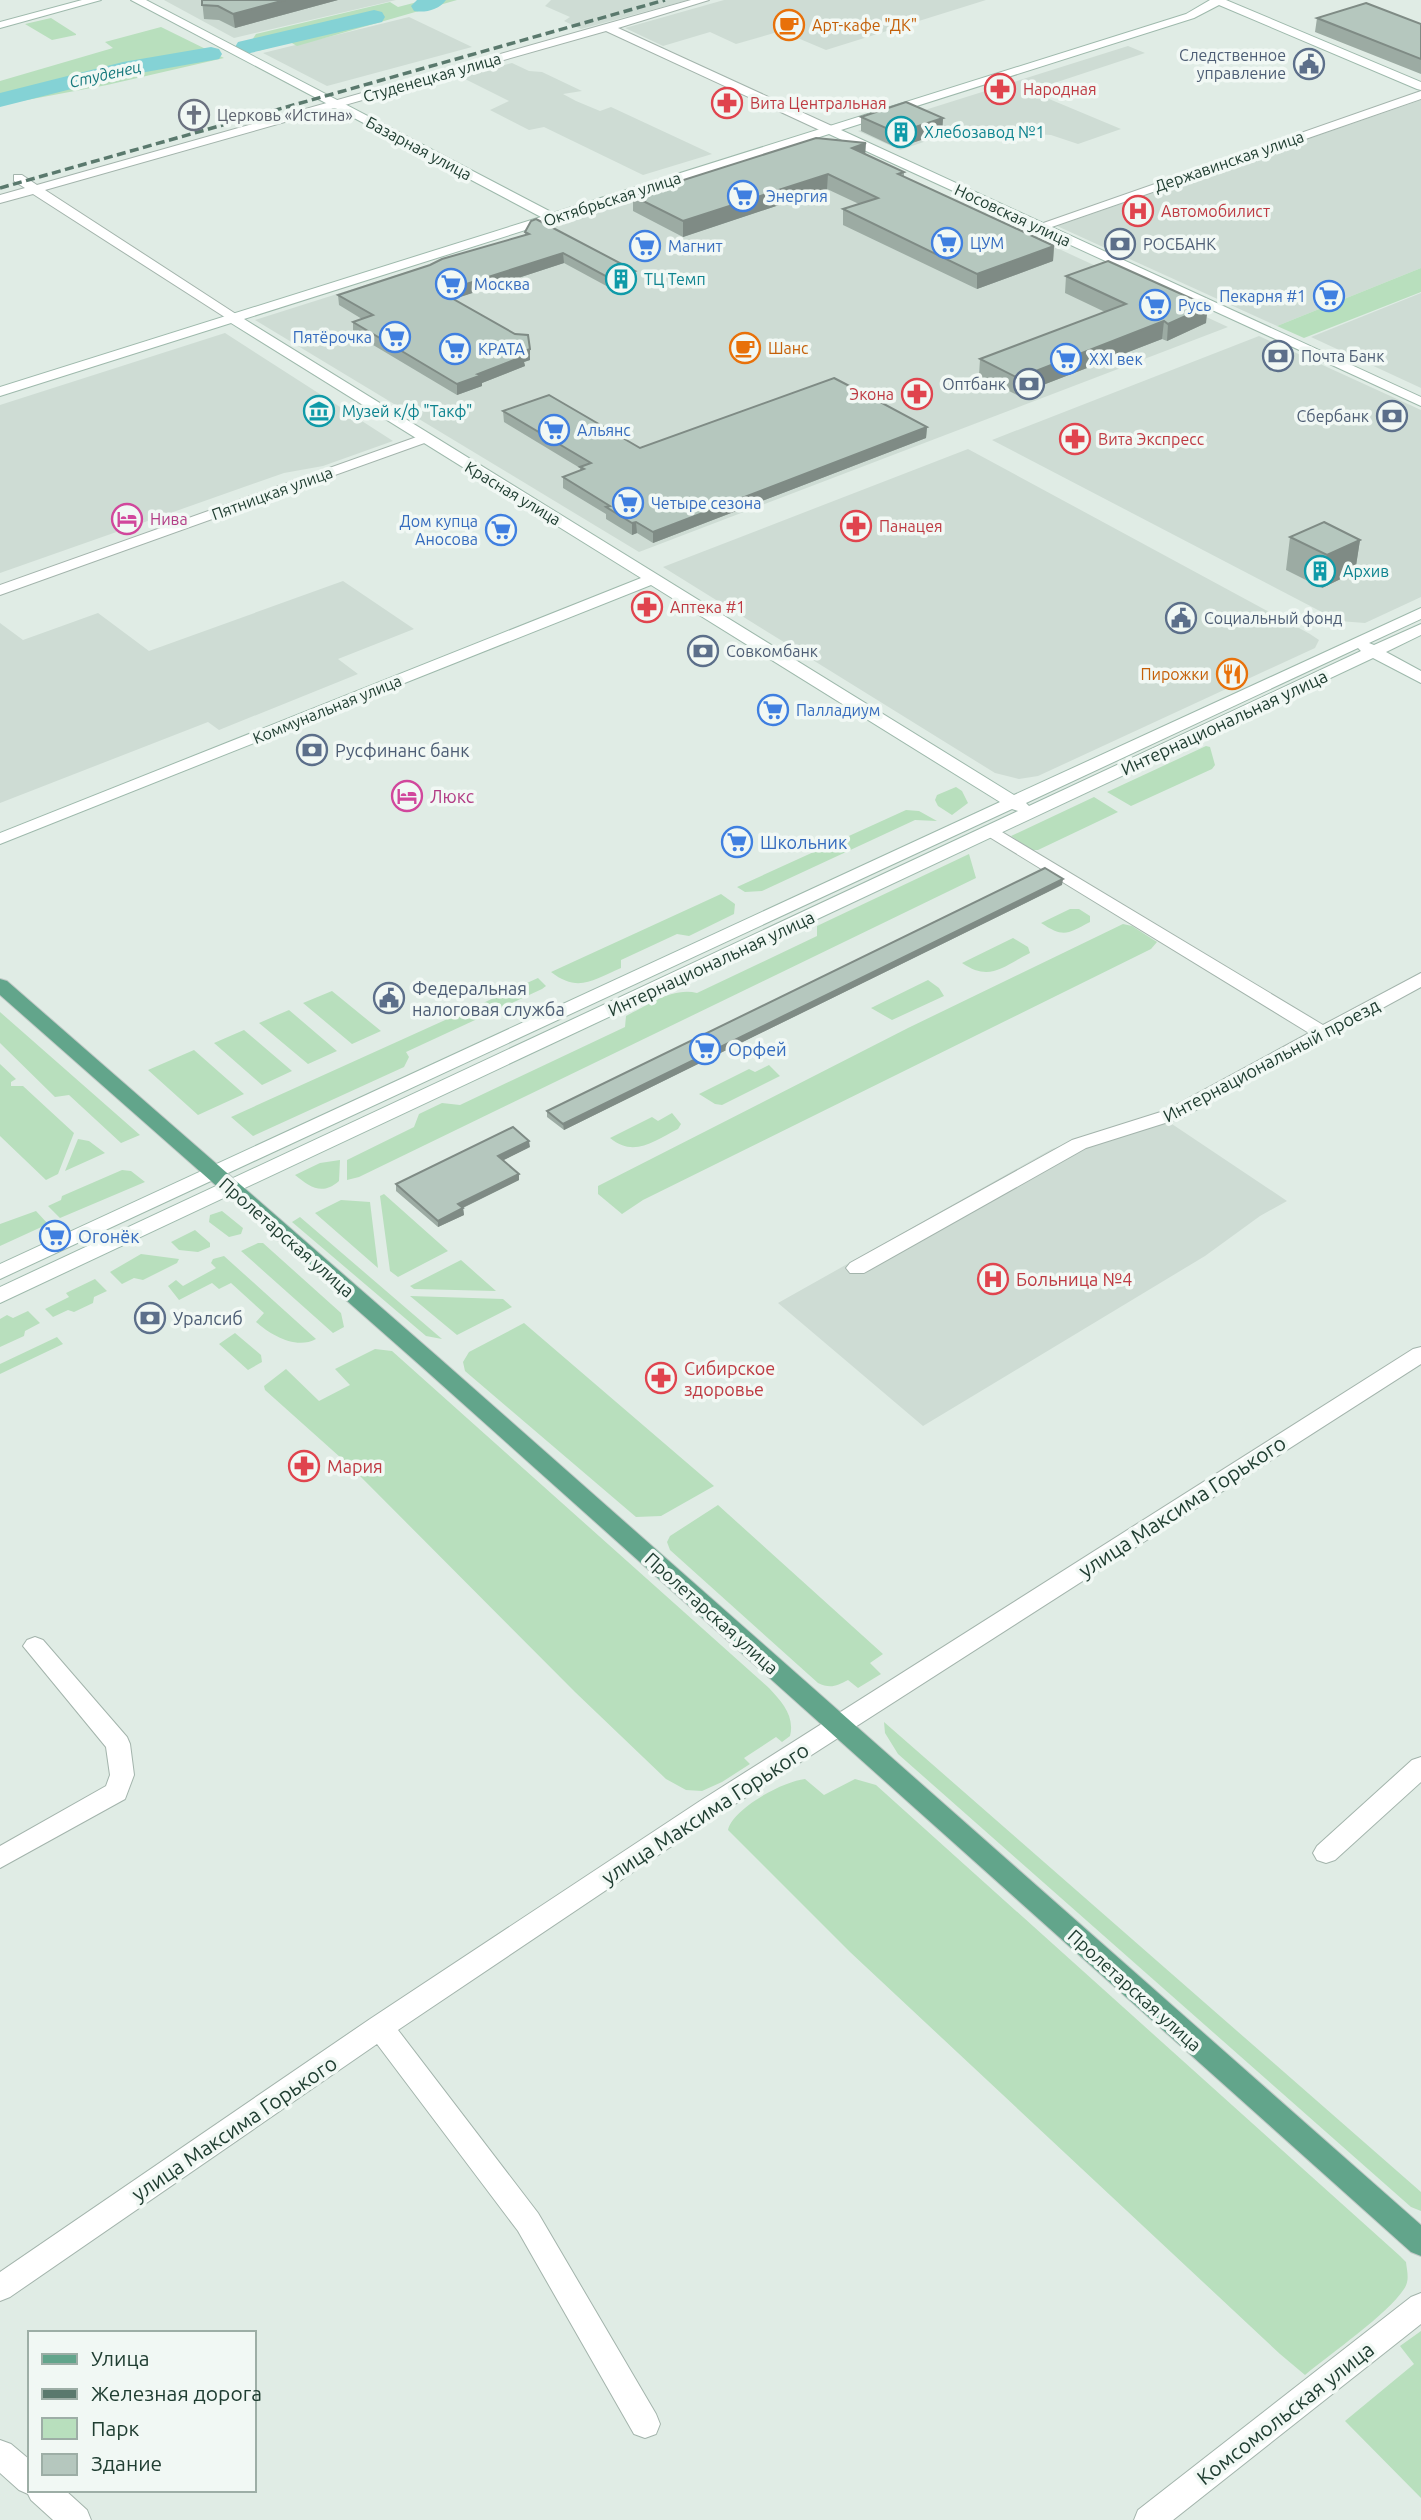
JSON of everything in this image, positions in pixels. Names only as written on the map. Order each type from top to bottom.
[{"type":"main road","name":"Пролетарская улица","points":[[0,985],[1421,2243]]},
{"type":"street","points":[[0,24],[95,0]]},
{"type":"street","name":"Базарная улица","points":[[137,0],[553,218]]},
{"type":"street","name":"Студенецкая улица","points":[[0,199],[703,0]]},
{"type":"street","points":[[1218,0],[1421,86]]},
{"type":"street","name":"Октябрьская улица","points":[[0,392],[1190,16],[1218,0]]},
{"type":"street","name":"Носовская улица","points":[[607,27],[1421,402]]},
{"type":"street","name":"Державинская улица","points":[[1038,227],[1421,95]]},
{"type":"street","name":"Красная улица","points":[[18,178],[234,319],[1030,813]]},
{"type":"street","name":"Пятницкая улица","points":[[0,590],[425,438]]},
{"type":"street","name":"Коммунальная улица","points":[[0,839],[654,578]]},
{"type":"street","name":"Интернациональная улица","points":[[0,1272],[223,1181],[992,831],[1365,647],[1421,613]]},
{"type":"street","name":"Интернациональная улица","points":[[0,1296],[223,1181],[1013,802],[1365,647],[1421,629]]},
{"type":"street","points":[[1365,647],[1421,678]]},
{"type":"street","points":[[992,831],[1323,1033]]},
{"type":"street","name":"Интернациональный проезд","points":[[857,1268],[1079,1144],[1174,1114],[1421,979]]},
{"type":"street","name":"улица Максима Горького","points":[[0,2288],[380,2027],[709,1808],[1421,1354]]},
{"type":"street","points":[[0,1858],[116,1792],[122,1775],[118,1744],[35,1646]]},
{"type":"street","points":[[1326,1853],[1421,1767]]},
{"type":"street","points":[[380,2027],[527,2222],[645,2424]]},
{"type":"street","name":"Комсомольская улица","points":[[1149,2520],[1421,2306]]},
{"type":"street","points":[[0,2454],[28,2478]]},
{"type":"street","points":[[44,2492],[76,2520]]},
{"type":"shaded area","points":[[164,0],[396,0],[234,38]]},
{"type":"shaded area","points":[[551,0],[688,0],[581,29],[564,21],[570,17],[545,6]]},
{"type":"shaded area","points":[[724,0],[986,0],[826,50],[781,31],[736,44],[710,32],[663,46],[625,28]]},
{"type":"shaded area","points":[[409,17],[472,47],[327,86],[263,53]]},
{"type":"shaded area","points":[[1128,46],[1145,53],[1030,91],[1121,129],[1078,144],[1051,135],[959,130],[900,150],[858,131]]},
{"type":"shaded area","points":[[512,63],[529,71],[542,72],[582,91],[563,94],[576,101],[600,111],[611,107],[712,154],[643,175],[544,127],[529,130],[490,110],[509,101],[461,77]]},
{"type":"shaded area","points":[[1421,100],[1421,268],[1277,326],[1057,226]]},
{"type":"shaded area","points":[[823,140],[1228,327],[639,552],[255,320]]},
{"type":"shaded area","points":[[1421,293],[1421,388],[1311,337]]},
{"type":"shaded area","points":[[225,333],[393,441],[323,466],[284,473],[0,573],[0,405]]},
{"type":"shaded area","points":[[1259,336],[1421,410],[1421,597],[1365,623],[1339,621],[992,440]]},
{"type":"shaded area","points":[[968,449],[1310,634],[1319,640],[1315,648],[1038,776],[1019,779],[995,773],[663,567]]},
{"type":"shaded area","points":[[343,581],[414,629],[338,659],[358,674],[219,730],[208,722],[0,803],[0,623],[23,640],[98,613],[149,651]]},
{"type":"shaded area","name":"Больница №4","points":[[1157,1114],[1287,1201],[1260,1216],[1205,1256],[923,1426],[778,1303],[1052,1149]]},
{"type":"green space","points":[[425,0],[457,0],[297,46],[290,42],[258,51],[255,49],[264,45],[252,40],[256,34],[390,2],[398,7]]},
{"type":"green space","points":[[51,18],[76,35],[52,40],[25,24]]},
{"type":"green space","points":[[161,27],[224,58],[107,85],[0,105],[0,81],[113,48],[105,42]]},
{"type":"green space","points":[[1421,268],[1421,292],[1304,338],[1277,326]]},
{"type":"green space","points":[[1206,746],[1210,747],[1215,765],[1212,769],[1131,806],[1107,792]]},
{"type":"green space","points":[[956,787],[962,791],[968,803],[952,815],[938,806],[935,800],[937,795]]},
{"type":"green space","points":[[1094,797],[1118,812],[1038,850],[1032,850],[1011,836]]},
{"type":"green space","points":[[906,810],[919,811],[937,821],[915,820],[762,891],[745,892],[737,887]]},
{"type":"green space","points":[[969,854],[976,878],[359,1177],[347,1180],[347,1160],[414,1127],[419,1114],[442,1103],[460,1105],[625,1027],[626,1016],[660,998],[678,993],[697,993],[817,936],[817,926]]},
{"type":"green space","points":[[721,894],[735,904],[734,914],[689,936],[677,934],[621,960],[621,968],[594,980],[578,983],[569,982],[551,972]]},
{"type":"green space","points":[[1070,909],[1079,909],[1090,916],[1090,922],[1066,933],[1055,931],[1041,923]]},
{"type":"green space","points":[[1123,924],[1132,926],[1157,942],[1151,949],[643,1200],[622,1214],[598,1194],[598,1186],[908,1028]]},
{"type":"green space","points":[[1013,938],[1028,947],[1030,953],[988,972],[972,969],[962,963]]},
{"type":"green space","points":[[538,978],[546,986],[542,989],[406,1052],[409,1057],[404,1067],[253,1136],[231,1117]]},
{"type":"green space","points":[[928,980],[939,988],[944,996],[892,1020],[871,1008]]},
{"type":"green space","points":[[332,991],[381,1031],[352,1044],[303,1003]]},
{"type":"green space","points":[[289,1010],[337,1051],[308,1064],[259,1023]]},
{"type":"green space","points":[[0,1012],[140,1135],[121,1143],[69,1095],[55,1097],[0,1043]]},
{"type":"green space","points":[[244,1030],[292,1071],[262,1085],[214,1043]]},
{"type":"green space","points":[[194,1050],[244,1094],[198,1115],[148,1070]]},
{"type":"green space","points":[[0,1064],[16,1079],[11,1082],[11,1086],[23,1086],[74,1133],[58,1174],[46,1180],[0,1136]]},
{"type":"green space","points":[[769,1065],[780,1076],[722,1105],[715,1104],[699,1094],[749,1069],[755,1072]]},
{"type":"green space","points":[[672,1113],[681,1124],[678,1129],[644,1146],[627,1147],[610,1138],[652,1117],[658,1121]]},
{"type":"green space","points":[[78,1139],[89,1141],[105,1153],[65,1171]]},
{"type":"green space","points":[[340,1160],[339,1181],[327,1188],[311,1186],[295,1175],[320,1163]]},
{"type":"green space","points":[[122,1170],[131,1171],[145,1182],[60,1218],[48,1206],[61,1200],[62,1196]]},
{"type":"green space","points":[[384,1194],[448,1251],[398,1277],[390,1271],[380,1196]]},
{"type":"green space","points":[[341,1200],[370,1202],[378,1268],[315,1213]]},
{"type":"green space","points":[[36,1211],[48,1224],[0,1246],[0,1224]]},
{"type":"green space","points":[[222,1211],[243,1228],[241,1234],[229,1237],[209,1222],[210,1215]]},
{"type":"green space","points":[[300,1217],[442,1339],[426,1336],[292,1222]]},
{"type":"green space","points":[[195,1230],[210,1243],[210,1247],[198,1252],[179,1250],[171,1242]]},
{"type":"green space","points":[[263,1243],[341,1313],[344,1327],[333,1333],[241,1251]]},
{"type":"green space","points":[[141,1254],[179,1259],[177,1263],[143,1280],[134,1278],[122,1284],[110,1272]]},
{"type":"green space","points":[[224,1256],[316,1339],[292,1342],[269,1332],[256,1322],[264,1313],[231,1283],[219,1289],[212,1283],[179,1300],[168,1286],[176,1280],[183,1286],[216,1268],[211,1263],[213,1259]]},
{"type":"green space","points":[[461,1260],[496,1291],[414,1289],[410,1286]]},
{"type":"green space","points":[[95,1279],[107,1291],[94,1297],[93,1303],[74,1312],[68,1310],[53,1317],[45,1309],[69,1297],[66,1293]]},
{"type":"green space","points":[[410,1296],[503,1299],[512,1307],[457,1335]]},
{"type":"green space","points":[[28,1311],[40,1323],[25,1331],[24,1336],[0,1347],[0,1319],[7,1315],[13,1318]]},
{"type":"green space","points":[[524,1323],[714,1486],[661,1516],[636,1517],[465,1371],[463,1362],[469,1352]]},
{"type":"green space","points":[[235,1333],[261,1355],[262,1362],[248,1370],[219,1344]]},
{"type":"green space","points":[[57,1337],[63,1344],[0,1374],[0,1364]]},
{"type":"green space","points":[[375,1349],[392,1351],[769,1688],[789,1716],[790,1736],[782,1742],[776,1737],[744,1758],[750,1764],[702,1791],[686,1790],[666,1779],[575,1692],[350,1466],[265,1390],[264,1386],[286,1369],[319,1401],[350,1385],[335,1369]]},
{"type":"green space","points":[[718,1505],[883,1654],[870,1663],[881,1674],[858,1688],[848,1680],[833,1686],[818,1683],[670,1550],[667,1542],[670,1536]]},
{"type":"green space","points":[[884,1722],[1421,2192],[1421,2211],[1411,2207],[898,1754],[885,1733]]},
{"type":"green space","points":[[805,1779],[824,1795],[855,1779],[876,1785],[1400,2256],[1406,2262],[1408,2279],[1396,2299],[1372,2322],[1305,2375],[1280,2354],[850,1952],[728,1830],[739,1813],[760,1797]]},
{"type":"green space","points":[[1421,2331],[1421,2498],[1345,2421],[1414,2364],[1400,2346]]},
{"type":"building","points":[[202,0],[285,0],[233,14],[218,6],[202,5]]},
{"type":"building","points":[[1366,3],[1421,24],[1421,59],[1317,18]]},
{"type":"building","points":[[906,102],[943,118],[897,133],[861,117]]},
{"type":"building","points":[[816,138],[866,143],[852,148],[904,172],[898,174],[1054,246],[977,274],[843,209],[878,198],[828,174],[683,221],[633,196]]},
{"type":"building","points":[[536,219],[635,271],[611,279],[563,253],[441,292],[515,334],[528,335],[530,349],[519,353],[524,356],[478,374],[482,375],[457,384],[353,322],[373,315],[338,295],[442,259],[529,234],[525,232],[531,221]]},
{"type":"building","points":[[1108,261],[1208,306],[1168,324],[1164,321],[1018,378],[980,359],[1126,304],[1066,276]]},
{"type":"building","points":[[834,378],[857,390],[873,393],[880,402],[927,427],[653,532],[636,522],[632,523],[563,477],[584,469],[580,467],[591,463],[503,411],[549,395],[640,448]]},
{"type":"building","points":[[1324,522],[1360,540],[1327,555],[1290,537]]},
{"type":"building","points":[[1045,868],[1063,879],[563,1124],[547,1111]]},
{"type":"building","points":[[513,1127],[529,1141],[498,1156],[519,1174],[458,1204],[463,1208],[438,1221],[396,1184]]},
{"type":"waterway","name":"Студенец","points":[[422,6],[435,0]]},
{"type":"waterway","name":"Студенец","points":[[246,47],[374,17]]},
{"type":"waterway","name":"Студенец","points":[[0,100],[123,69],[211,54]]},
{"type":"railway","points":[[0,188],[665,0]]},
{"type":"place","name":"Арт-кафе \"ДК\"","points":[[789,25]]},
{"type":"place","name":"Следственное управление","points":[[1309,64]]},
{"type":"place","name":"Народная","points":[[1000,89]]},
{"type":"place","name":"Вита Центральная","points":[[727,103]]},
{"type":"place","name":"Церковь «Истина»","points":[[194,115]]},
{"type":"place","name":"Хлебозавод №1","points":[[901,132]]},
{"type":"place","name":"Энергия","points":[[743,196]]},
{"type":"place","name":"Автомобилист","points":[[1138,211]]},
{"type":"place","name":"ЦУМ","points":[[947,243]]},
{"type":"place","name":"РОСБАНК","points":[[1120,244]]},
{"type":"place","name":"Магнит","points":[[645,246]]},
{"type":"place","name":"ТЦ Темп","points":[[621,279]]},
{"type":"place","name":"Москва","points":[[451,284]]},
{"type":"place","name":"Пекарня #1","points":[[1329,296]]},
{"type":"place","name":"Русь","points":[[1155,305]]},
{"type":"place","name":"Пятёрочка","points":[[395,337]]},
{"type":"place","name":"Шанс","points":[[745,348]]},
{"type":"place","name":"КРАТА","points":[[455,349]]},
{"type":"place","name":"Почта Банк","points":[[1278,356]]},
{"type":"place","name":"XXI век","points":[[1066,359]]},
{"type":"place","name":"Оптбанк","points":[[1029,384]]},
{"type":"place","name":"Экона","points":[[917,394]]},
{"type":"place","name":"Музей к/ф \"Такф\"","points":[[319,411]]},
{"type":"place","name":"Сбербанк","points":[[1392,416]]},
{"type":"place","name":"Альянс","points":[[554,430]]},
{"type":"place","name":"Вита Экспресс","points":[[1075,439]]},
{"type":"place","name":"Четыре сезона","points":[[628,503]]},
{"type":"place","name":"Нива","points":[[127,519]]},
{"type":"place","name":"Панацея","points":[[856,526]]},
{"type":"place","name":"Дом купца Аносова","points":[[501,530]]},
{"type":"place","name":"Архив","points":[[1320,571]]},
{"type":"place","name":"Аптека #1","points":[[647,607]]},
{"type":"place","name":"Социальный фонд","points":[[1181,618]]},
{"type":"place","name":"Совкомбанк","points":[[703,651]]},
{"type":"place","name":"Пирожки","points":[[1232,674]]},
{"type":"place","name":"Палладиум","points":[[773,710]]},
{"type":"place","name":"Русфинанс банк","points":[[312,750]]},
{"type":"place","name":"Люкс","points":[[407,796]]},
{"type":"place","name":"Школьник","points":[[737,842]]},
{"type":"place","name":"Федеральная налоговая служба","points":[[389,998]]},
{"type":"place","name":"Орфей","points":[[705,1049]]},
{"type":"place","name":"Огонёк","points":[[55,1236]]},
{"type":"place","name":"Больница №4","points":[[993,1279]]},
{"type":"place","name":"Уралсиб","points":[[150,1318]]},
{"type":"place","name":"Сибирское здоровье","points":[[661,1378]]},
{"type":"place","name":"Мария","points":[[304,1466]]}]
